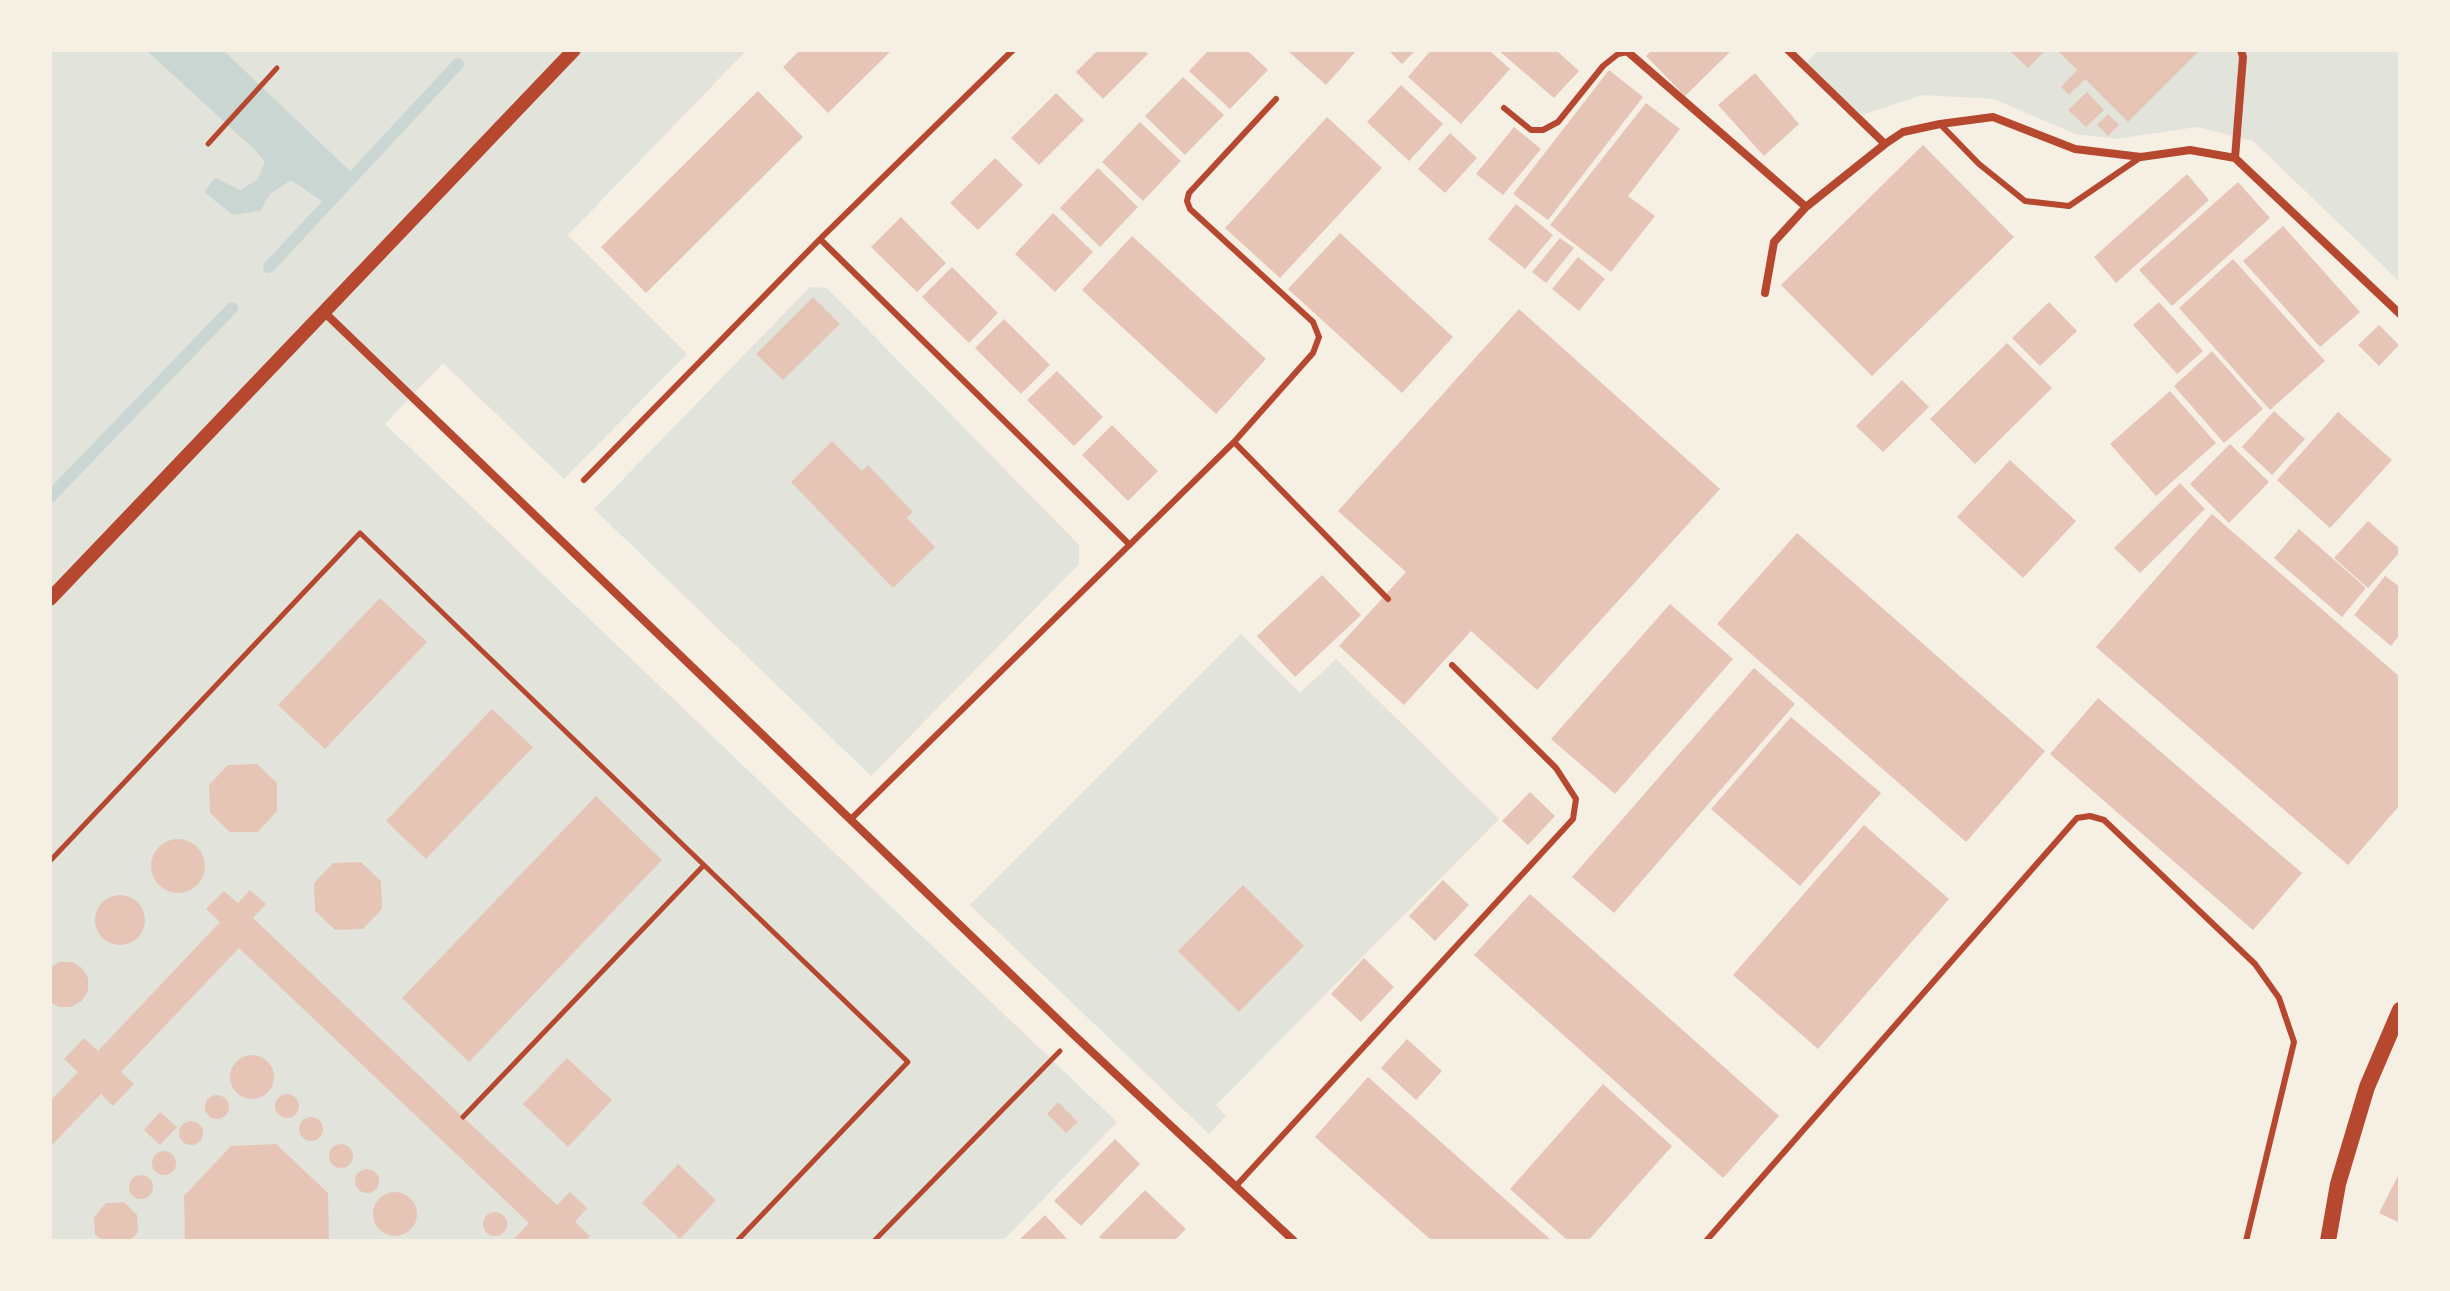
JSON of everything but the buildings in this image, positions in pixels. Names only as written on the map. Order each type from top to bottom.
[{"type":"main road","points":[[2328,1241],[2338,1184],[2367,1087],[2400,1010]]},
{"type":"street","points":[[50,599],[574,50]]},
{"type":"street","points":[[1788,50],[1885,144]]},
{"type":"street","points":[[2235,158],[2241,50]]},
{"type":"street","points":[[1628,52],[1806,207]]},
{"type":"street","points":[[1765,293],[1774,242],[1806,207],[1885,144],[1903,132],[1993,117],[2075,149],[2141,157],[2190,150],[2235,158],[2400,314]]},
{"type":"street","points":[[324,312],[1075,1036],[1294,1241]]},
{"type":"lane","points":[[584,480],[820,239],[1013,50]]},
{"type":"lane","points":[[1504,108],[1531,130],[1543,130],[1558,122],[1603,66],[1618,54],[1628,52]]},
{"type":"lane","points":[[851,819],[1234,442],[1313,353],[1319,337],[1313,322],[1190,209],[1187,201],[1189,193],[1276,99]]},
{"type":"lane","points":[[1940,124],[1979,164],[2025,201],[2069,206],[2141,157]]},
{"type":"lane","points":[[820,239],[1130,545]]},
{"type":"lane","points":[[1234,442],[1388,599]]},
{"type":"lane","points":[[1236,1186],[1573,819],[1576,799],[1556,768],[1452,665]]},
{"type":"lane","points":[[1706,1241],[2077,818],[2090,816],[2104,820],[2255,964],[2279,998],[2294,1042],[2246,1241]]},
{"type":"path","points":[[208,144],[277,68]]},
{"type":"path","points":[[50,861],[360,533],[908,1062],[737,1241]]},
{"type":"path","points":[[463,1117],[704,865]]},
{"type":"path","points":[[874,1241],[1075,1036]]},
{"type":"shaded area","points":[[50,50],[747,50],[568,235],[687,354],[564,479],[443,363],[385,424],[1117,1122],[1003,1241],[50,1241]]},
{"type":"shaded area","points":[[146,50],[223,50],[351,172],[323,202],[291,180],[270,194],[260,211],[233,215],[204,192],[215,178],[240,190],[257,180],[265,162]]},
{"type":"shaded area","points":[[1818,50],[2400,50],[2400,282],[2253,141],[2197,127],[2115,139],[2075,134],[1994,99],[1922,95],[1862,115],[1805,64]]},
{"type":"shaded area","points":[[810,287],[827,288],[1079,545],[1079,564],[871,776],[594,509]]},
{"type":"shaded area","points":[[1241,634],[1300,693],[1336,659],[1499,819],[1216,1105],[1226,1116],[1209,1134],[970,905]]},
{"type":"waterway","points":[[269,267],[458,64]]},
{"type":"waterway","points":[[50,497],[232,308]]}]
